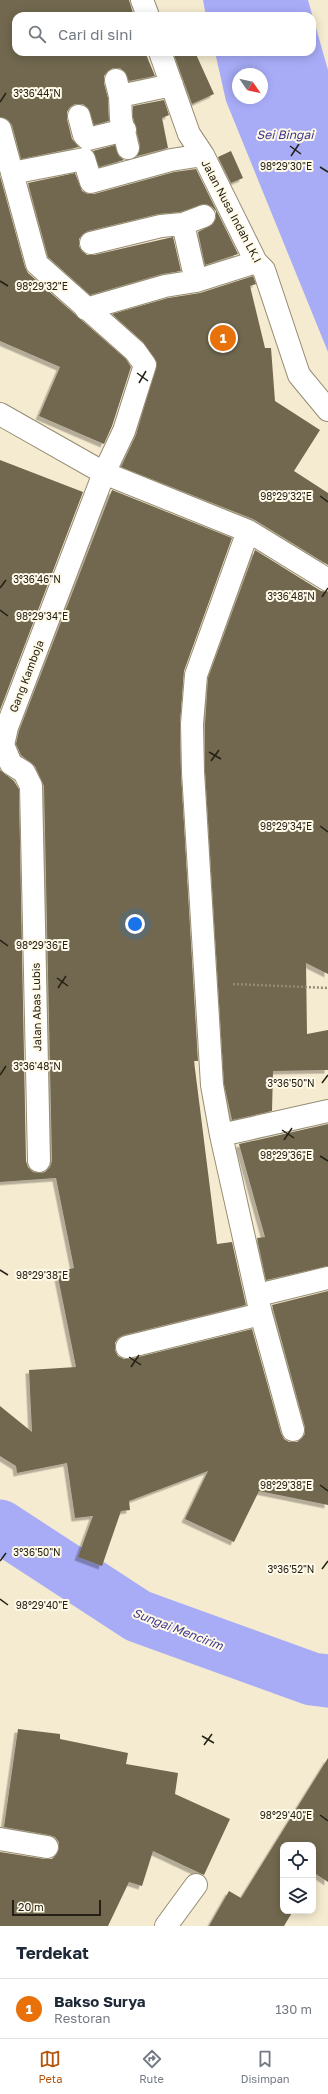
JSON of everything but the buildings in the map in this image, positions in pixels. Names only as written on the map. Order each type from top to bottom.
[{"type":"street","points":[[142,0],[146,12]]},
{"type":"street","name":"Jalan Nusa Indah LK.I","points":[[161,56],[189,134],[202,155],[256,262],[264,270],[299,375],[328,410]]},
{"type":"street","points":[[12,173],[86,149],[126,139],[118,88],[172,85]]},
{"type":"street","points":[[80,116],[91,182],[171,160],[202,155]]},
{"type":"street","points":[[0,129],[37,264],[86,309],[166,286],[196,281],[256,262]]},
{"type":"street","points":[[91,243],[161,226],[183,224],[204,216]]},
{"type":"street","points":[[183,224],[196,281]]},
{"type":"street","name":"Gang Kamboja","points":[[3,745],[6,726],[104,473],[124,431],[145,365],[135,351],[86,309]]},
{"type":"street","points":[[1,419],[104,473],[248,531],[328,580]]},
{"type":"street","points":[[248,531],[196,675],[192,724],[193,772],[212,1085],[221,1135],[260,1304],[293,1430]]},
{"type":"street","name":"Jalan Abas Lubis","points":[[3,745],[11,764],[24,772],[31,786],[39,1161]]},
{"type":"street","points":[[221,1135],[328,1111]]},
{"type":"street","points":[[127,1347],[260,1304],[328,1278]]},
{"type":"street","points":[[0,1839],[47,1847]]},
{"type":"street","points":[[166,1926],[196,1885]]},
{"type":"path","points":[[206,984],[328,988]]},
{"type":"water","name":"Sei Bingai","points":[[203,0],[308,0],[311,12],[205,12]]},
{"type":"water","name":"Sei Bingai","points":[[316,28],[328,70],[328,352],[226,101],[216,56],[316,56]]},
{"type":"waterway","name":"Sungai Mencirim","points":[[0,1526],[138,1616],[312,1679],[328,1681]]},
{"type":"place","name":"Bakso Surya","points":[[223,338]]}]
